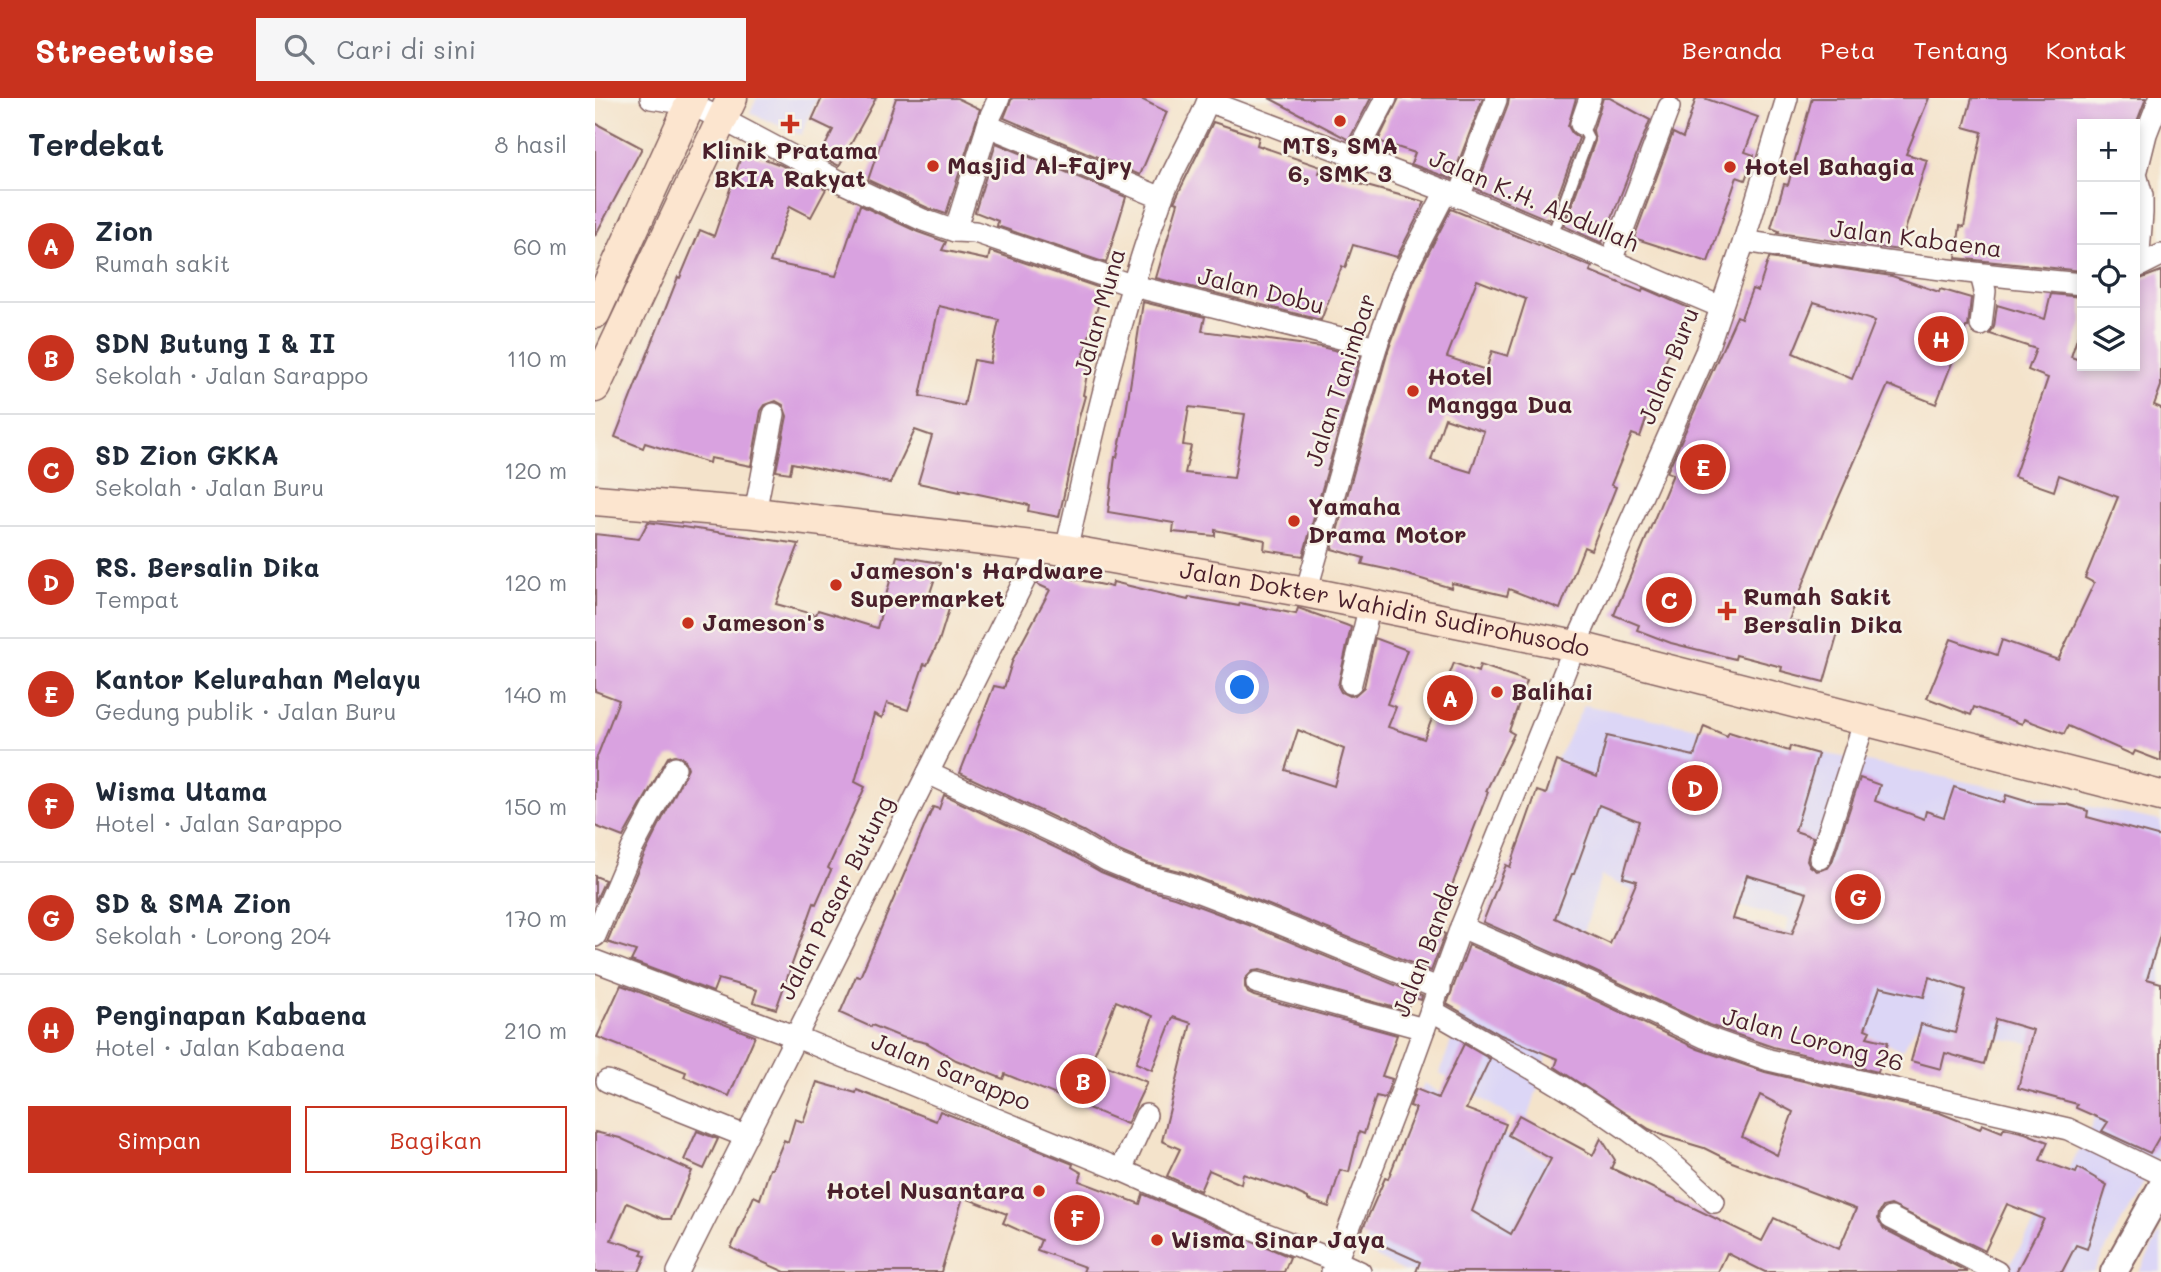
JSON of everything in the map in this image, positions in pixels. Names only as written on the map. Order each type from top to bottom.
[{"type":"main road","points":[[595,313],[692,101]]},
{"type":"main road","points":[[595,387],[727,108]]},
{"type":"main road","name":"Jalan Dokter Wahidin Sudirohusodo","points":[[595,500],[755,513],[1053,549],[1306,592],[1575,646],[2161,796]]},
{"type":"street","name":"Jalan Dobu","points":[[651,98],[692,101],[727,108],[839,181],[923,220],[955,231],[975,232],[1134,286],[1375,347]]},
{"type":"street","points":[[955,231],[999,98]]},
{"type":"street","points":[[1355,157],[1386,98]]},
{"type":"street","points":[[1581,124],[1590,98]]},
{"type":"street","name":"Jalan Buru","points":[[1575,646],[1706,352],[1744,242],[1787,98]]},
{"type":"street","points":[[2138,245],[2142,195],[2136,174],[2146,134],[2160,98]]},
{"type":"street","name":"Jalan K.H. Abdullah","points":[[1209,99],[1452,194],[1721,307]]},
{"type":"street","name":"Jalan Muna","points":[[1053,549],[1100,407],[1162,198],[1209,99]]},
{"type":"street","name":"Jalan Tanimbar","points":[[1306,592],[1375,347],[1402,276],[1452,194],[1496,100]]},
{"type":"street","points":[[1611,261],[1669,107]]},
{"type":"street","points":[[988,126],[1162,198]]},
{"type":"street","name":"Jalan Kabaena","points":[[1744,242],[1981,275],[2077,284]]},
{"type":"street","points":[[2140,265],[2161,255]]},
{"type":"street","points":[[1981,275],[1985,292],[1981,325]]},
{"type":"street","points":[[755,513],[774,414]]},
{"type":"street","name":"Jalan Pasar Butung","points":[[678,1272],[928,773],[1053,549]]},
{"type":"street","points":[[1351,682],[1370,605]]},
{"type":"street","name":"Jalan Banda","points":[[1334,1266],[1461,928],[1575,646]]},
{"type":"street","points":[[1820,858],[1865,720]]},
{"type":"street","points":[[595,936],[632,849],[675,768]]},
{"type":"street","points":[[928,773],[1064,837],[1106,860],[1259,915],[1440,989]]},
{"type":"street","name":"Jalan Lorong 26","points":[[1461,928],[1587,982],[1704,1037],[1769,1060],[2068,1129],[2161,1174]]},
{"type":"street","name":"Jalan Sarappo","points":[[595,961],[796,1037],[1121,1170],[1334,1266],[1360,1272]]},
{"type":"street","points":[[1257,983],[1427,1019],[1522,1063],[1650,1145],[1714,1202]]},
{"type":"street","points":[[607,1081],[745,1136]]},
{"type":"street","points":[[1121,1170],[1146,1115]]},
{"type":"street","points":[[2114,1272],[2158,1201]]},
{"type":"street","points":[[1891,1218],[1997,1272]]},
{"type":"lane","points":[[1552,236],[1588,138],[1581,124]]},
{"type":"shaded area","name":"Klinik Pratama BKIA Rakyat","points":[[757,98],[817,98],[801,135],[750,113]]},
{"type":"shaded area","points":[[1584,705],[2161,821],[2161,1151],[2093,1272],[2005,1272],[2087,1138],[2115,1059],[2017,1041],[1916,1027],[1902,1050],[1775,994],[1789,919],[1698,895],[1690,918],[1601,876],[1526,1126],[1440,1073],[1526,822]]},
{"type":"shaded area","points":[[1424,1083],[1639,1219],[1611,1272],[1404,1272],[1363,1249]]},
{"type":"shaded area","points":[[2161,1231],[2161,1272],[2139,1272]]},
{"type":"building","points":[[822,98],[876,98],[839,166],[820,156],[833,130],[812,120]]},
{"type":"building","points":[[896,98],[957,98],[980,109],[946,214],[868,180]]},
{"type":"building","points":[[1012,98],[1139,98],[1167,112],[1140,175],[1004,118]]},
{"type":"building","name":"MTS, SMA 6, SMK 3","points":[[1269,98],[1371,98],[1349,140]]},
{"type":"building","points":[[1399,98],[1483,98],[1452,179],[1411,164],[1415,153],[1378,141]]},
{"type":"building","points":[[1509,98],[1576,98],[1568,126],[1579,138],[1549,220],[1476,189]]},
{"type":"building","points":[[1603,98],[1610,98],[1650,120],[1602,243],[1564,226],[1595,141],[1593,130]]},
{"type":"building","points":[[1696,98],[1704,98],[1758,117],[1745,152],[1754,155],[1745,180],[1737,177],[1708,262],[1634,238],[1673,133],[1683,138]]},
{"type":"building","points":[[1812,98],[1929,98],[1906,154],[1927,160],[1899,250],[1778,233],[1779,231],[1771,228],[1784,184],[1788,185]]},
{"type":"building","points":[[1972,98],[2146,98],[2138,119],[2077,119],[2077,270],[1956,258],[1960,226],[1964,227],[1982,132],[1964,127]]},
{"type":"building","points":[[1213,122],[1259,137],[1257,145],[1321,167],[1319,173],[1425,202],[1397,257],[1353,245],[1321,320],[1156,278],[1178,203],[1174,202]]},
{"type":"building","points":[[595,123],[642,148],[595,236]]},
{"type":"building","points":[[996,143],[1126,197],[1106,263],[997,226],[998,221],[975,212]]},
{"type":"building","points":[[743,151],[781,165],[826,189],[811,217],[790,206],[770,262],[836,276],[860,205],[946,242],[942,250],[988,260],[990,251],[1103,289],[1083,357],[1090,359],[1083,395],[1085,396],[1059,517],[1028,511],[1029,505],[918,483],[932,436],[915,430],[890,483],[792,463],[790,473],[776,471],[787,416],[783,405],[776,401],[765,405],[761,411],[751,466],[710,458],[709,463],[645,443],[643,448],[615,437],[678,277],[680,278],[700,230],[714,236]],"holes":[[[939,306],[999,320],[990,363],[974,360],[964,406],[920,396]]]},
{"type":"building","points":[[1451,209],[1592,267],[1590,271],[1642,292],[1643,288],[1689,308],[1665,363],[1669,364],[1657,388],[1640,437],[1632,434],[1611,485],[1616,487],[1591,550],[1584,547],[1560,609],[1509,589],[1507,596],[1452,583],[1451,588],[1362,564],[1364,558],[1332,549],[1388,351],[1414,281]],"holes":[[[1477,280],[1526,299],[1508,356],[1492,351],[1486,370],[1447,357]],[[1445,418],[1484,431],[1471,472],[1431,460]]]},
{"type":"building","points":[[1769,258],[1892,276],[1939,292],[1940,289],[1971,298],[1968,327],[1936,404],[1888,385],[1828,522],[1789,620],[1838,633],[1824,682],[1736,655],[1735,659],[1671,643],[1637,630],[1639,625],[1614,615],[1673,474],[1667,472],[1737,316],[1741,318],[1752,289],[1758,291]],"holes":[[[1814,302],[1875,321],[1852,379],[1793,353]]]},
{"type":"building","points":[[2161,271],[2161,386],[2154,405],[2161,408],[2161,761],[2135,751],[2133,755],[2068,726],[2064,734],[2024,719],[2022,724],[1974,707],[1971,715],[1927,698],[1951,639],[1997,655],[2002,640],[2058,660],[2094,583],[2085,578],[2118,497],[2059,475],[2054,491],[2014,477],[2048,378],[2028,370],[2036,349],[1990,334],[1994,327],[1997,305],[2045,319],[2051,294],[2077,297],[2077,338],[2071,357],[2077,359],[2077,371],[2140,371],[2140,279]]},
{"type":"building","points":[[1143,302],[1205,317],[1202,331],[1321,347],[1360,356],[1303,556],[1264,550],[1265,540],[1215,530],[1215,536],[1173,532],[1174,523],[1108,512],[1115,457],[1125,419]],"holes":[[[1189,407],[1245,414],[1234,478],[1185,473],[1191,446],[1183,445]]]},
{"type":"building","points":[[648,522],[799,544],[776,604],[816,615],[818,610],[877,628],[897,556],[940,563],[927,602],[949,609],[939,641],[927,665],[924,664],[908,710],[887,703],[882,718],[874,714],[855,782],[865,787],[828,868],[831,870],[816,904],[814,903],[776,1009],[753,1002],[757,990],[718,979],[713,992],[631,961],[636,951],[607,942],[644,855],[688,768],[682,757],[668,757],[623,837],[595,826],[595,762],[619,700],[595,691],[595,534],[639,539]]},
{"type":"building","points":[[1043,572],[1112,587],[1113,582],[1188,600],[1189,597],[1239,606],[1240,603],[1296,614],[1298,608],[1351,627],[1338,686],[1341,692],[1349,696],[1355,695],[1364,687],[1375,638],[1407,650],[1387,704],[1396,707],[1388,727],[1424,739],[1454,663],[1478,672],[1480,665],[1527,681],[1509,731],[1514,734],[1486,791],[1488,792],[1448,896],[1437,930],[1445,934],[1431,971],[1183,872],[1147,863],[960,773],[994,686],[1004,688],[1013,659],[1050,590],[1037,584]],"holes":[[[1298,730],[1344,749],[1334,786],[1285,770]]]},
{"type":"building","points":[[1704,726],[1727,736],[1729,732],[1789,751],[1790,746],[1818,754],[1795,831],[1813,837],[1807,860],[1817,871],[1828,868],[1832,862],[1860,778],[1880,785],[1875,801],[1924,819],[1926,811],[1944,817],[1954,787],[2004,803],[2006,795],[2032,803],[2066,804],[2088,811],[2087,817],[2161,837],[2161,932],[2147,979],[2161,983],[2161,1134],[2150,1153],[2102,1131],[2108,1122],[2076,1108],[2077,1104],[2018,1088],[2033,1030],[1996,1019],[1984,1064],[1945,1053],[1941,1069],[1911,1061],[1921,1024],[1955,1033],[1966,990],[1929,977],[1924,997],[1880,987],[1865,1029],[1870,1031],[1867,1037],[1888,1042],[1878,1072],[1773,1047],[1709,1025],[1483,922],[1506,865],[1510,867],[1537,791],[1546,794],[1557,761],[1597,777],[1607,736],[1694,756]],"holes":[[[1599,805],[1639,821],[1623,877],[1637,881],[1610,944],[1555,918]],[[1747,875],[1807,893],[1792,934],[1733,919]]]},
{"type":"building","points":[[944,795],[1101,872],[1254,927],[1422,996],[1421,1000],[1412,997],[1406,1011],[1260,970],[1253,971],[1245,979],[1248,993],[1254,996],[1397,1035],[1382,1076],[1392,1079],[1385,1098],[1376,1096],[1364,1134],[1359,1132],[1349,1172],[1340,1170],[1329,1207],[1308,1200],[1291,1190],[1243,1174],[1241,1184],[1209,1170],[1200,1191],[1167,1176],[1180,1149],[1162,1141],[1191,1023],[1173,1017],[1152,1070],[1136,1063],[1153,1016],[1116,1001],[1092,1060],[1147,1082],[1127,1124],[1005,1074],[1003,1079],[956,1060],[927,1043],[901,1037],[872,1025],[871,1027],[840,1013],[856,976],[860,977],[933,807],[939,809]]},
{"type":"building","points":[[595,876],[605,880],[595,902]]},
{"type":"building","points":[[1469,945],[1582,994],[1698,1049],[1765,1072],[1940,1113],[1980,1129],[1982,1124],[2002,1132],[2004,1128],[2025,1133],[2048,1142],[2040,1160],[2076,1173],[2078,1168],[2107,1185],[2087,1249],[2076,1245],[2062,1272],[2016,1272],[2044,1219],[2007,1204],[1985,1251],[1891,1205],[1883,1207],[1879,1213],[1878,1219],[1884,1229],[1968,1272],[1765,1272],[1727,1253],[1718,1272],[1416,1272],[1420,1262],[1360,1235],[1385,1178],[1388,1179],[1416,1108],[1410,1106],[1416,1089],[1438,1098],[1464,1044],[1490,1059],[1466,1109],[1506,1124],[1472,1211],[1511,1234],[1551,1159],[1508,1135],[1519,1115],[1593,1155],[1601,1138],[1615,1160],[1611,1168],[1762,1241],[1774,1218],[1839,1249],[1856,1209],[1732,1162],[1704,1148],[1649,1129],[1555,1067],[1558,1059],[1501,1035],[1447,1004]],"holes":[[[1760,1095],[1793,1112],[1777,1155],[1742,1137]]]},
{"type":"building","points":[[621,985],[755,1036],[729,1096],[684,1077],[686,1072],[597,1037]]},
{"type":"building","points":[[817,1082],[856,1093],[857,1090],[936,1121],[940,1111],[1073,1164],[1072,1167],[1082,1173],[1079,1181],[1140,1204],[1143,1194],[1290,1257],[1284,1272],[1083,1272],[1085,1267],[1037,1250],[1041,1240],[1003,1223],[1007,1214],[963,1197],[941,1272],[785,1272],[731,1248],[754,1196],[760,1199],[770,1169],[784,1140],[788,1142],[795,1119],[803,1122]]},
{"type":"building","points":[[697,1131],[718,1139],[704,1169],[684,1160]]},
{"type":"building","points":[[595,1132],[620,1138],[692,1171],[671,1219],[663,1219],[627,1203],[611,1240],[643,1250],[641,1255],[646,1256],[639,1272],[595,1272]]},
{"type":"place","name":"MTS, SMA 6, SMK 3","points":[[1340,121]]},
{"type":"place","name":"Klinik Pratama BKIA Rakyat","points":[[790,124]]},
{"type":"place","name":"Masjid Al-Fajry","points":[[933,166]]},
{"type":"place","name":"Hotel Bahagia","points":[[1730,167]]},
{"type":"place","name":"Penginapan Kabaena","points":[[1941,339]]},
{"type":"place","name":"Hotel Mangga Dua","points":[[1413,391]]},
{"type":"place","name":"Kantor Kelurahan Melayu","points":[[1703,467]]},
{"type":"place","name":"Yamaha Drama Motor","points":[[1294,521]]},
{"type":"place","name":"Jameson's Hardware Supermarket","points":[[836,585]]},
{"type":"place","name":"SD Zion GKKA","points":[[1669,600]]},
{"type":"place","name":"Rumah Sakit Bersalin Dika","points":[[1727,611]]},
{"type":"place","name":"Jameson's","points":[[688,623]]},
{"type":"place","name":"Balihai","points":[[1497,692]]},
{"type":"place","name":"Zion","points":[[1450,698]]},
{"type":"place","name":"RS. Bersalin Dika","points":[[1695,788]]},
{"type":"place","name":"SD & SMA Zion","points":[[1858,897]]},
{"type":"place","name":"SDN Butung I & II","points":[[1083,1081]]},
{"type":"place","name":"Hotel Nusantara","points":[[1039,1191]]},
{"type":"place","name":"Wisma Utama","points":[[1077,1218]]},
{"type":"place","name":"Wisma Sinar Jaya","points":[[1157,1240]]}]
